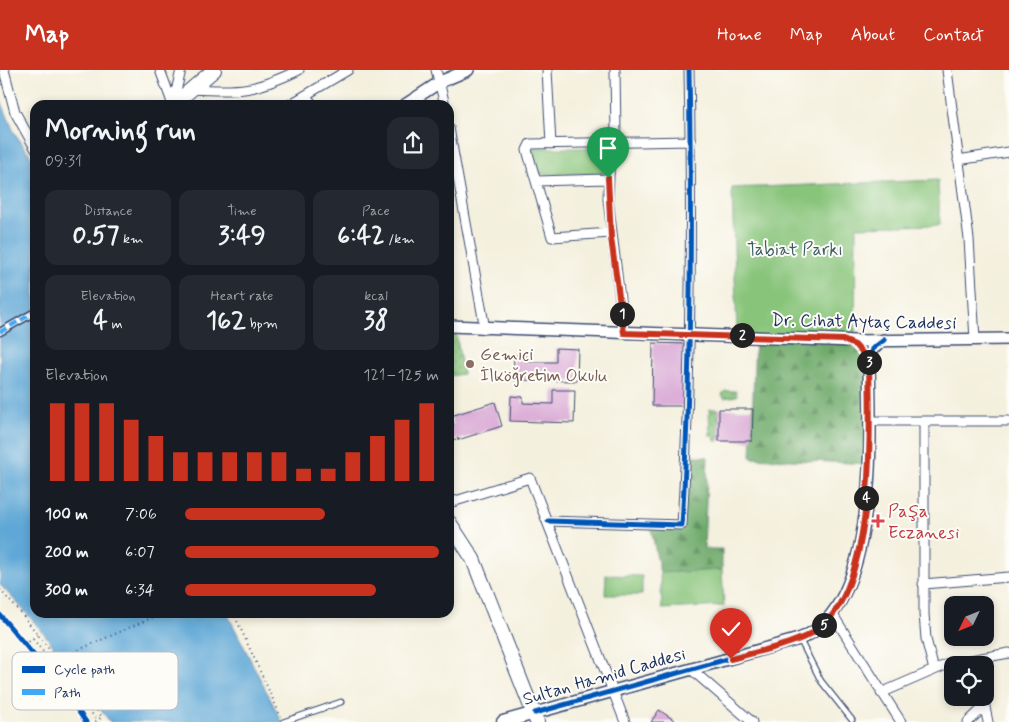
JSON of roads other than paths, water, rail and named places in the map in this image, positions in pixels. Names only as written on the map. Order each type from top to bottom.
[{"type":"main road","points":[[179,100],[214,70]]},
{"type":"main road","points":[[454,530],[473,559],[536,718]]},
{"type":"main road","name":"Sultan Hamid Caddesi","points":[[503,722],[536,718]]},
{"type":"street","points":[[4,70],[15,112],[30,139]]},
{"type":"street","points":[[160,70],[171,100]]},
{"type":"street","points":[[174,100],[181,70]]},
{"type":"street","points":[[192,89],[244,90],[278,80],[299,70]]},
{"type":"street","points":[[298,100],[348,70]]},
{"type":"street","points":[[436,70],[443,100]]},
{"type":"street","points":[[413,100],[440,82],[468,70]]},
{"type":"street","points":[[546,70],[551,144]]},
{"type":"street","points":[[615,70],[616,135],[610,155],[608,178],[611,233],[624,333]]},
{"type":"street","points":[[548,521],[682,525],[690,335],[690,70]]},
{"type":"street","points":[[947,70],[969,239],[975,340]]},
{"type":"street","points":[[306,96],[309,100]]},
{"type":"street","points":[[611,233],[552,237],[527,150],[530,144],[691,142]]},
{"type":"street","points":[[958,160],[1009,152]]},
{"type":"street","points":[[454,156],[485,329]]},
{"type":"street","points":[[536,181],[608,178]]},
{"type":"street","points":[[0,332],[30,315]]},
{"type":"street","name":"Dr. Cihat Aytaç Caddesi","points":[[454,326],[843,340],[1009,339]]},
{"type":"street","points":[[843,340],[855,345],[869,360]]},
{"type":"street","points":[[869,360],[872,348],[884,340]]},
{"type":"street","name":"Sultan Hamid Caddesi","points":[[536,718],[614,692],[800,638],[818,629],[833,615],[850,581],[861,545],[870,421],[869,360]]},
{"type":"street","points":[[870,421],[1009,421]]},
{"type":"street","points":[[924,422],[923,584],[926,638],[934,670]]},
{"type":"street","points":[[454,501],[530,478],[625,722]]},
{"type":"street","points":[[923,584],[1009,577]]},
{"type":"street","points":[[833,615],[901,722]]},
{"type":"street","points":[[994,658],[1009,653]]},
{"type":"street","points":[[881,693],[944,666]]},
{"type":"street","points":[[692,670],[752,722]]},
{"type":"street","points":[[968,722],[981,706]]},
{"type":"street","points":[[985,706],[988,722]]},
{"type":"lane","points":[[800,638],[821,682],[852,720]]},
{"type":"lane","points":[[283,722],[341,702]]},
{"type":"water","points":[[0,98],[14,132],[30,155],[30,618],[230,618],[282,722],[110,722],[101,710],[178,710],[178,652],[58,652],[0,585]]},
{"type":"place","name":"Gemici İlköğretim Okulu","points":[[470,364]]},
{"type":"place","name":"Paşa Eczanesi","points":[[878,521]]},
{"type":"park label","name":"Tabiat Parkı","points":[[795,249]]}]
